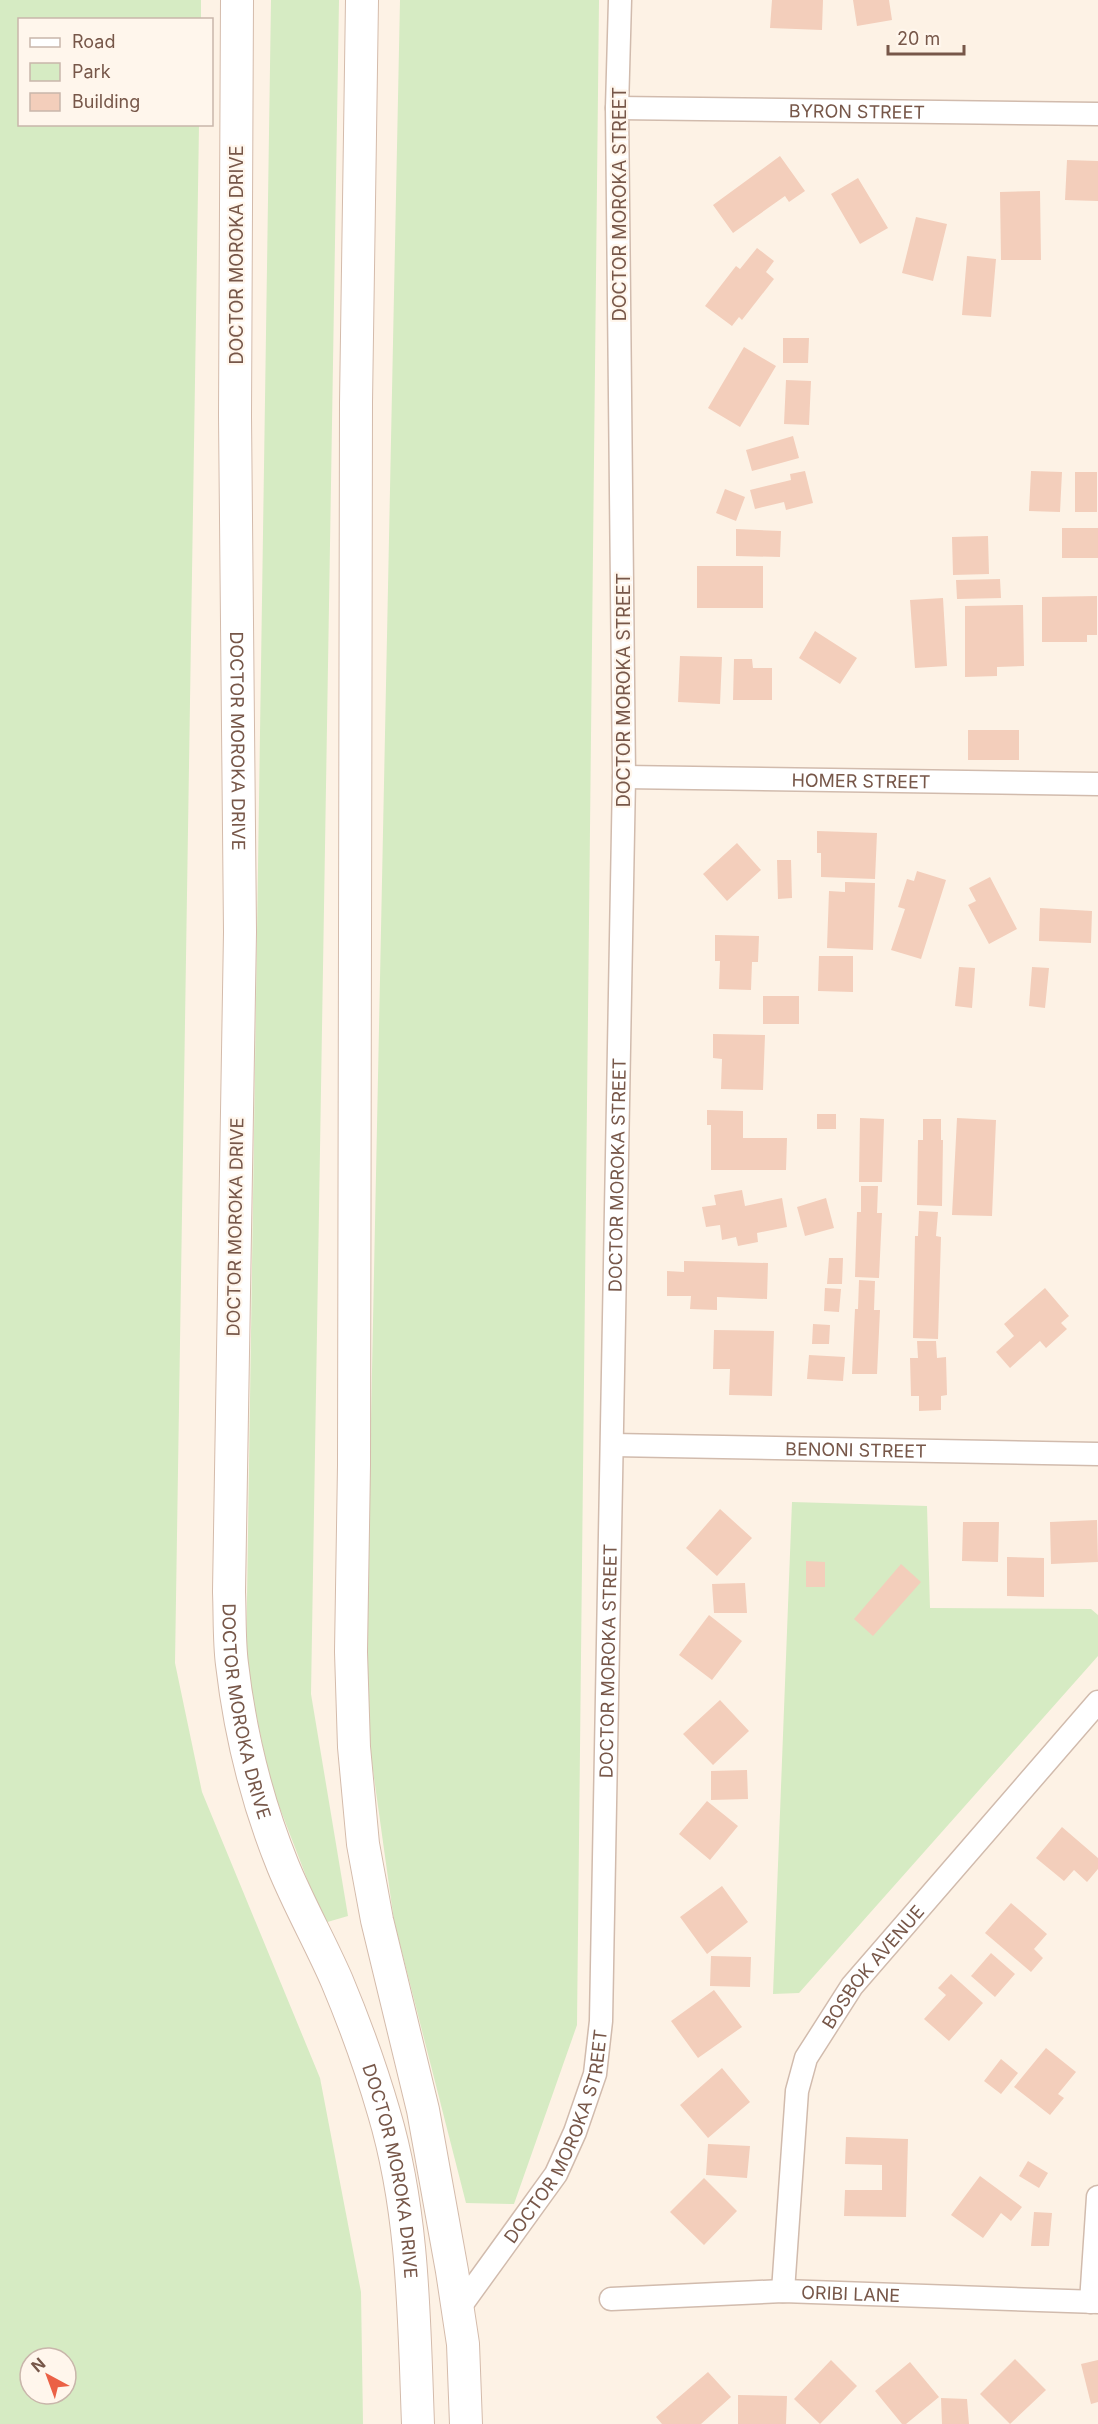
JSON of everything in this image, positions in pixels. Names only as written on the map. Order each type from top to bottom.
[{"type":"street","name":"DOCTOR MOROKA DRIVE","points":[[237,0],[235,416],[240,932],[229,1592],[231,1662],[243,1731],[262,1806],[284,1866],[361,2038],[398,2167],[413,2292],[418,2424]]},
{"type":"street","points":[[362,0],[356,427],[351,1652],[354,1748],[363,1844],[377,1920],[423,2110],[452,2271],[463,2344],[466,2424]]},
{"type":"street","name":"DOCTOR MOROKA STREET","points":[[457,2311],[556,2174],[575,2132],[595,2074],[601,2020],[624,777],[617,108],[620,0]]},
{"type":"street","name":"BYRON STREET","points":[[617,108],[1098,114]]},
{"type":"street","name":"HOMER STREET","points":[[624,777],[1098,784]]},
{"type":"street","name":"BENONI STREET","points":[[613,1445],[1098,1454]]},
{"type":"street","name":"BOSBOK AVENUE","points":[[783,2291],[797,2091],[806,2058],[852,1986],[1098,1702]]},
{"type":"street","points":[[1094,2302],[1098,2197]]},
{"type":"street","name":"ORIBI LANE","points":[[611,2299],[783,2291],[1094,2302]]},
{"type":"green space","points":[[0,0],[201,0],[201,18],[18,18],[18,126],[199,126],[175,1663],[202,1792],[320,2078],[361,2292],[363,2424],[0,2424]]},
{"type":"green space","points":[[271,0],[339,0],[311,1694],[348,1916],[324,1923],[271,1785],[246,1666]]},
{"type":"green space","points":[[400,0],[599,0],[577,2025],[514,2204],[466,2203],[394,1921],[365,1713]]},
{"type":"green space","points":[[792,1502],[927,1506],[930,1608],[1091,1609],[1098,1615],[1098,1656],[799,1993],[773,1994]]},
{"type":"building","points":[[772,0],[823,0],[822,30],[770,28]]},
{"type":"building","points":[[853,0],[889,0],[892,20],[857,26]]},
{"type":"building","points":[[780,156],[805,191],[789,202],[785,196],[733,233],[713,205]]},
{"type":"building","points":[[1067,160],[1098,161],[1098,201],[1065,200]]},
{"type":"building","points":[[858,178],[888,228],[860,244],[831,194]]},
{"type":"building","points":[[1040,191],[1041,260],[1001,260],[1000,192]]},
{"type":"building","points":[[916,217],[947,224],[933,281],[902,273]]},
{"type":"building","points":[[757,248],[774,261],[766,272],[774,279],[742,320],[739,317],[732,326],[705,306],[736,266],[740,269]]},
{"type":"building","points":[[967,256],[996,259],[991,317],[962,315]]},
{"type":"building","points":[[783,338],[809,338],[808,363],[783,363]]},
{"type":"building","points":[[744,347],[776,366],[740,427],[708,408]]},
{"type":"building","points":[[786,380],[811,381],[809,425],[784,424]]},
{"type":"building","points":[[793,436],[799,458],[752,471],[746,450]]},
{"type":"building","points":[[805,471],[813,503],[786,510],[784,502],[755,509],[750,490],[791,480],[790,474]]},
{"type":"building","points":[[1031,471],[1062,472],[1060,512],[1029,511]]},
{"type":"building","points":[[1075,472],[1097,472],[1097,512],[1075,512]]},
{"type":"building","points":[[725,489],[745,497],[736,521],[716,513]]},
{"type":"building","points":[[1062,528],[1098,528],[1098,558],[1062,558]]},
{"type":"building","points":[[736,529],[781,531],[780,557],[736,556]]},
{"type":"building","points":[[988,536],[989,574],[953,575],[952,537]]},
{"type":"building","points":[[697,566],[763,566],[763,608],[697,608]]},
{"type":"building","points":[[1000,579],[1001,598],[957,599],[956,580]]},
{"type":"building","points":[[1097,596],[1097,635],[1087,635],[1087,642],[1042,642],[1042,597]]},
{"type":"building","points":[[943,598],[947,666],[915,668],[910,600]]},
{"type":"building","points":[[1023,605],[1024,666],[997,667],[997,676],[965,677],[965,606]]},
{"type":"building","points":[[815,631],[857,658],[840,684],[799,658]]},
{"type":"building","points":[[680,656],[722,657],[720,704],[678,702]]},
{"type":"building","points":[[734,659],[752,659],[753,668],[772,668],[772,700],[733,700]]},
{"type":"building","points":[[968,730],[1019,730],[1019,760],[968,760]]},
{"type":"building","points":[[817,831],[877,833],[875,879],[821,877],[821,853],[817,853]]},
{"type":"building","points":[[737,843],[761,870],[727,901],[703,874]]},
{"type":"building","points":[[777,860],[791,860],[792,898],[778,899]]},
{"type":"building","points":[[917,871],[946,880],[921,959],[891,950],[905,909],[898,907],[907,879],[914,881]]},
{"type":"building","points":[[990,877],[1017,929],[989,944],[968,905],[976,901],[969,888]]},
{"type":"building","points":[[845,882],[875,883],[873,950],[827,948],[829,891],[845,892]]},
{"type":"building","points":[[1040,908],[1092,911],[1091,943],[1039,941]]},
{"type":"building","points":[[715,935],[759,936],[758,962],[752,962],[751,990],[719,989],[720,961],[715,961]]},
{"type":"building","points":[[819,956],[853,956],[853,992],[818,991]]},
{"type":"building","points":[[959,967],[975,968],[972,1008],[955,1006]]},
{"type":"building","points":[[1032,967],[1049,968],[1045,1008],[1029,1006]]},
{"type":"building","points":[[763,996],[799,996],[799,1024],[763,1024]]},
{"type":"building","points":[[713,1034],[765,1035],[763,1090],[721,1089],[722,1059],[713,1058]]},
{"type":"building","points":[[707,1110],[743,1111],[743,1138],[787,1138],[786,1170],[711,1170],[711,1125],[707,1125]]},
{"type":"building","points":[[817,1114],[836,1114],[836,1129],[817,1129]]},
{"type":"building","points":[[860,1118],[884,1119],[882,1182],[859,1182]]},
{"type":"building","points":[[957,1118],[996,1120],[992,1216],[952,1215]]},
{"type":"building","points":[[923,1119],[941,1119],[942,1206],[917,1205],[918,1140],[923,1140]]},
{"type":"building","points":[[861,1186],[878,1186],[877,1213],[882,1213],[879,1278],[855,1277],[857,1212],[861,1212]]},
{"type":"building","points":[[742,1190],[745,1206],[782,1198],[787,1227],[757,1233],[758,1242],[738,1246],[736,1237],[722,1240],[720,1225],[706,1227],[702,1207],[716,1205],[714,1195]]},
{"type":"building","points":[[826,1198],[834,1228],[805,1236],[797,1207]]},
{"type":"building","points":[[919,1211],[938,1212],[936,1236],[941,1237],[938,1339],[913,1338],[915,1236],[918,1236]]},
{"type":"building","points":[[829,1258],[843,1258],[842,1284],[827,1284]]},
{"type":"building","points":[[684,1261],[768,1263],[767,1299],[717,1297],[717,1310],[690,1309],[691,1296],[667,1296],[667,1271],[684,1272]]},
{"type":"building","points":[[859,1280],[875,1281],[874,1310],[880,1310],[877,1374],[852,1374],[855,1309],[858,1309]]},
{"type":"building","points":[[825,1288],[841,1289],[839,1312],[824,1311]]},
{"type":"building","points":[[1045,1288],[1069,1316],[1061,1323],[1067,1329],[1046,1348],[1040,1341],[1010,1368],[996,1352],[1014,1336],[1004,1324]]},
{"type":"building","points":[[813,1324],[830,1325],[829,1344],[812,1344]]},
{"type":"building","points":[[714,1330],[774,1331],[772,1396],[729,1395],[730,1369],[713,1369]]},
{"type":"building","points":[[917,1341],[936,1341],[937,1358],[946,1357],[947,1395],[941,1396],[941,1410],[919,1411],[919,1396],[911,1396],[910,1358],[918,1358]]},
{"type":"building","points":[[809,1355],[845,1357],[843,1381],[807,1379]]},
{"type":"building","points":[[720,1509],[752,1538],[717,1576],[686,1548]]},
{"type":"building","points":[[1097,1520],[1098,1562],[1051,1564],[1050,1522]]},
{"type":"building","points":[[963,1522],[999,1522],[998,1562],[962,1561]]},
{"type":"building","points":[[1007,1557],[1044,1558],[1044,1597],[1007,1596]]},
{"type":"building","points":[[806,1561],[825,1562],[825,1587],[806,1587]]},
{"type":"building","points":[[901,1564],[921,1582],[873,1636],[854,1619]]},
{"type":"building","points":[[745,1583],[747,1613],[714,1613],[712,1584]]},
{"type":"building","points":[[709,1615],[742,1641],[712,1680],[679,1655]]},
{"type":"building","points":[[720,1700],[749,1731],[713,1765],[683,1734]]},
{"type":"building","points":[[747,1770],[748,1799],[711,1800],[711,1771]]},
{"type":"building","points":[[707,1801],[738,1826],[710,1860],[679,1834]]},
{"type":"building","points":[[1062,1827],[1098,1858],[1098,1869],[1087,1882],[1074,1870],[1064,1881],[1036,1858]]},
{"type":"building","points":[[722,1886],[748,1922],[707,1954],[680,1917]]},
{"type":"building","points":[[1011,1903],[1047,1934],[1034,1949],[1043,1958],[1031,1972],[985,1933]]},
{"type":"building","points":[[991,1953],[1015,1974],[995,1997],[971,1976]]},
{"type":"building","points":[[711,1956],[751,1957],[750,1987],[710,1986]]},
{"type":"building","points":[[951,1974],[983,2003],[949,2041],[924,2019],[946,1995],[938,1988]]},
{"type":"building","points":[[714,1990],[742,2027],[698,2058],[671,2021]]},
{"type":"building","points":[[1046,2048],[1076,2072],[1058,2094],[1064,2098],[1050,2115],[1014,2087]]},
{"type":"building","points":[[1001,2059],[1018,2073],[1001,2094],[984,2081]]},
{"type":"building","points":[[722,2068],[750,2102],[708,2138],[680,2105]]},
{"type":"building","points":[[846,2137],[908,2139],[906,2217],[844,2216],[845,2190],[882,2190],[882,2165],[845,2164]]},
{"type":"building","points":[[708,2144],[750,2146],[747,2178],[706,2175]]},
{"type":"building","points":[[1028,2161],[1048,2173],[1039,2188],[1019,2176]]},
{"type":"building","points":[[980,2176],[1022,2207],[1011,2221],[1001,2213],[983,2238],[951,2215]]},
{"type":"building","points":[[704,2178],[737,2211],[704,2245],[670,2212]]},
{"type":"building","points":[[1034,2212],[1052,2213],[1049,2246],[1031,2246]]},
{"type":"building","points":[[1015,2359],[1046,2390],[1010,2424],[980,2394]]},
{"type":"building","points":[[831,2360],[857,2386],[820,2424],[794,2399]]},
{"type":"building","points":[[1098,2360],[1098,2402],[1091,2404],[1081,2364]]},
{"type":"building","points":[[910,2362],[939,2397],[906,2424],[902,2424],[875,2391]]},
{"type":"building","points":[[708,2372],[731,2397],[701,2424],[662,2424],[656,2417]]},
{"type":"building","points":[[738,2395],[787,2396],[786,2424],[738,2424]]},
{"type":"building","points":[[941,2398],[967,2399],[969,2424],[942,2424]]}]
